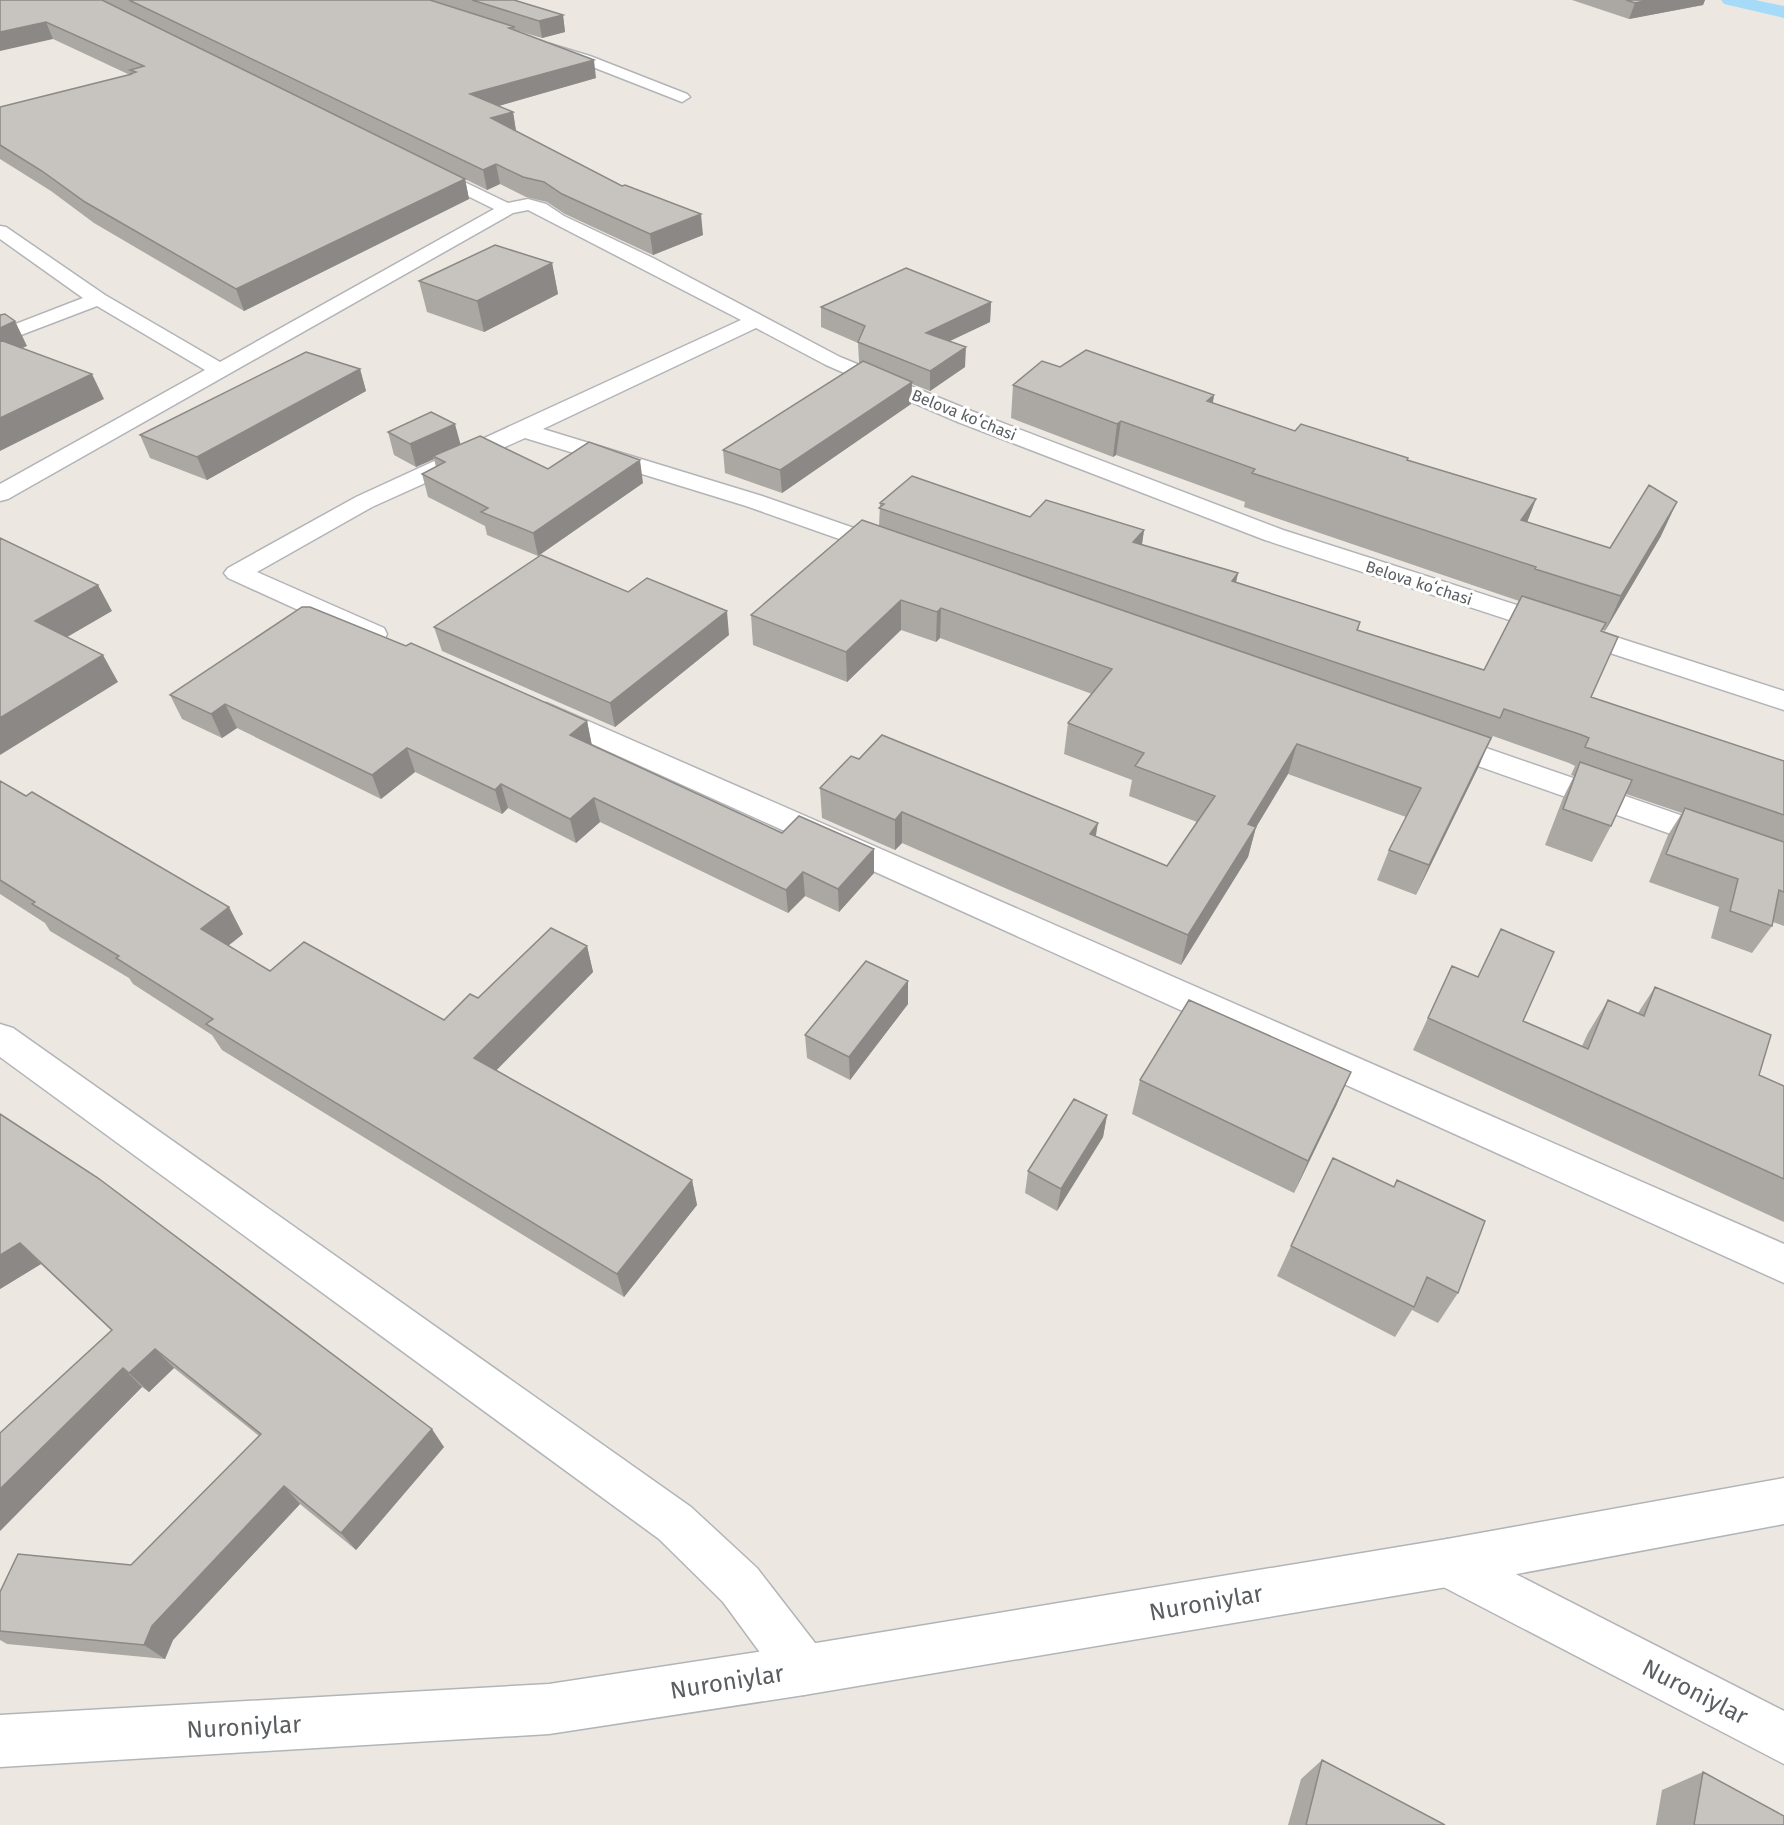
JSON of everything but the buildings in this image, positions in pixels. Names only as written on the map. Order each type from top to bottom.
[{"type":"street","points":[[531,42],[585,59],[682,97]]},
{"type":"street","points":[[412,162],[507,209]]},
{"type":"street","name":"Belova koʻchasi","points":[[507,209],[518,204],[533,204],[558,220],[758,320],[833,361],[933,403],[1274,535],[1784,700]]},
{"type":"street","points":[[0,494],[507,209]]},
{"type":"street","points":[[0,231],[98,299],[221,371]]},
{"type":"street","points":[[0,337],[98,299]]},
{"type":"street","points":[[400,646],[237,573],[364,502],[758,320]]},
{"type":"street","points":[[523,430],[754,501],[913,556]]},
{"type":"street","points":[[520,699],[1784,1263]]},
{"type":"street","points":[[1411,732],[1784,863]]},
{"type":"street","points":[[0,1038],[675,1522],[740,1585],[804,1671]]},
{"type":"street","name":"Nuroniylar","points":[[0,1741],[549,1710],[804,1671],[1447,1563],[1784,1501]]},
{"type":"street","name":"Nuroniylar","points":[[1447,1563],[1784,1738]]},
{"type":"waterway","points":[[1730,0],[1784,12]]}]
